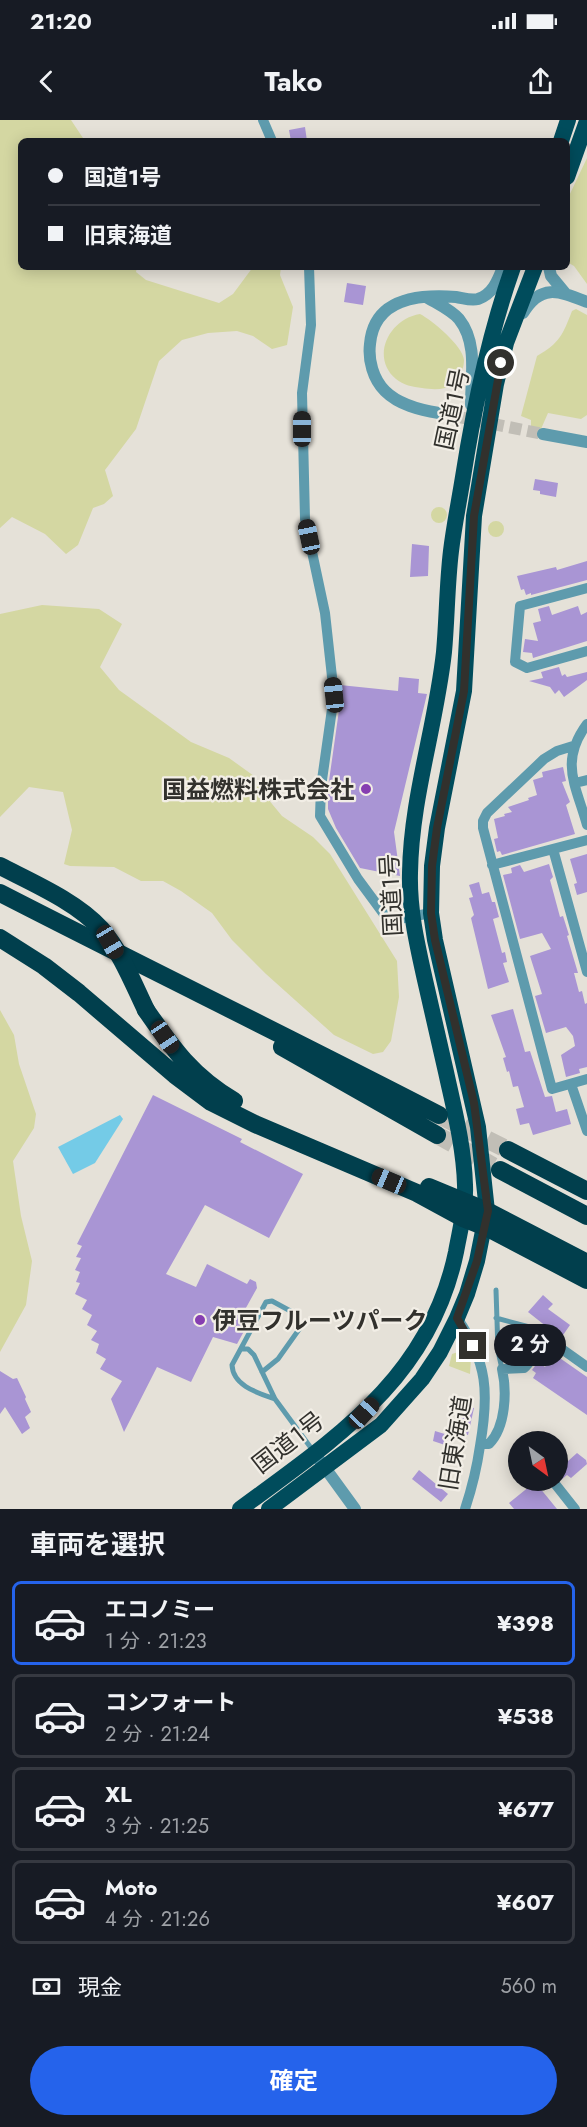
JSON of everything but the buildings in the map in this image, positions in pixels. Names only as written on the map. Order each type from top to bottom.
[{"type":"highway","points":[[562,138],[568,120]]},
{"type":"highway","points":[[570,169],[587,121]]},
{"type":"highway","name":"国道1号","points":[[240,1509],[315,1454],[364,1413],[409,1362],[441,1303],[453,1265],[464,1211],[465,1183],[456,1116],[411,917],[412,838],[444,654],[451,550],[470,432],[480,384],[512,270]]},
{"type":"highway","name":"国道1号","points":[[269,1509],[381,1425],[422,1379],[440,1352],[457,1318],[471,1283],[487,1219],[477,1119],[435,940],[431,913],[432,866],[437,828],[464,691],[474,516],[496,384],[506,343],[534,270]]},
{"type":"highway","points":[[0,866],[73,906],[102,930],[122,962],[146,1010],[174,1051],[217,1091],[256,1113],[464,1211]]},
{"type":"highway","points":[[0,893],[175,982],[288,1036],[439,1115]]},
{"type":"highway","points":[[0,938],[44,966],[79,993],[153,1057],[211,1102],[417,1193],[487,1219],[587,1263]]},
{"type":"highway","points":[[175,982],[281,1046],[437,1135]]},
{"type":"highway","points":[[508,1150],[587,1191]]},
{"type":"highway","points":[[500,1170],[587,1215]]},
{"type":"highway","points":[[487,1219],[587,1280]]},
{"type":"street","points":[[263,120],[271,138]]},
{"type":"street","points":[[309,270],[310,325],[302,393],[305,519],[325,613],[334,695],[321,787],[320,816],[358,879],[387,917],[394,920],[431,913]]},
{"type":"street","points":[[439,413],[400,402],[385,391],[376,379],[369,351],[370,338],[380,316],[387,309],[411,297],[476,300],[495,285],[502,270]]},
{"type":"street","points":[[550,270],[551,276],[565,293]]},
{"type":"street","points":[[506,343],[530,302],[546,291],[565,293],[587,302]]},
{"type":"street","points":[[427,297],[446,308],[458,319],[467,334],[473,352],[470,432]]},
{"type":"street","points":[[543,434],[587,442]]},
{"type":"street","points":[[587,588],[520,606],[515,662],[527,668],[587,651]]},
{"type":"street","points":[[587,724],[573,746],[570,759],[587,825]]},
{"type":"street","points":[[573,746],[557,751],[544,759],[487,813],[483,821],[483,828],[552,1089],[587,1079]]},
{"type":"street","points":[[575,783],[587,780]]},
{"type":"street","points":[[492,865],[587,840]]},
{"type":"street","points":[[554,849],[587,972]]},
{"type":"street","points":[[571,1084],[587,1131]]},
{"type":"street","name":"旧東海道","points":[[457,1318],[469,1336],[483,1371],[486,1412],[481,1444],[465,1509]]},
{"type":"street","points":[[481,1444],[489,1444],[498,1430],[506,1390],[502,1369],[524,1368],[540,1348],[548,1342],[587,1367]]},
{"type":"street","points":[[315,1454],[349,1506]]},
{"type":"street","points":[[561,1491],[575,1509]]},
{"type":"lane","points":[[496,1290],[498,1351],[502,1369]]},
{"type":"lane","points":[[262,1372],[278,1359],[300,1328],[296,1314],[272,1301],[266,1302],[232,1365],[236,1377],[255,1392],[275,1399]]},
{"type":"lane","points":[[496,1318],[537,1329]]},
{"type":"lane","points":[[241,1349],[251,1351],[275,1399],[315,1454]]},
{"type":"green space","points":[[0,120],[71,120],[83,138],[18,138],[18,270],[136,270],[146,280],[219,303],[233,294],[251,270],[281,270],[280,275],[293,307],[287,345],[272,349],[253,336],[237,331],[208,333],[182,340],[159,361],[136,429],[105,470],[113,496],[104,504],[93,508],[78,545],[66,554],[45,534],[12,517],[0,528]]},
{"type":"green space","points":[[587,158],[587,284],[570,264],[570,194]]},
{"type":"green space","points":[[576,309],[587,315],[587,415],[581,419],[548,413],[541,429],[531,427],[531,420],[521,416],[537,356],[556,342],[572,311]]},
{"type":"green space","points":[[420,314],[446,334],[462,354],[464,363],[460,376],[445,388],[427,389],[402,383],[388,370],[384,360],[384,350],[392,331],[409,317]]},
{"type":"green space","points":[[439,507],[445,509],[447,515],[445,521],[439,523],[433,521],[431,515],[433,509]]},
{"type":"green space","points":[[496,521],[502,523],[504,529],[502,535],[496,537],[490,535],[488,529],[490,523]]},
{"type":"green space","points":[[42,605],[99,609],[122,624],[100,667],[119,690],[191,742],[229,758],[254,776],[263,793],[282,816],[313,837],[330,854],[397,961],[399,997],[391,1041],[383,1052],[373,1054],[334,1035],[232,940],[212,913],[181,891],[163,881],[141,881],[114,867],[64,864],[72,830],[63,792],[29,787],[0,817],[0,614]]},
{"type":"green space","points":[[0,1010],[14,1035],[19,1064],[36,1114],[34,1128],[13,1161],[21,1216],[32,1261],[26,1305],[0,1352]]},
{"type":"green space","points":[[466,1352],[471,1358],[470,1374],[449,1366],[452,1354]]},
{"type":"water","points":[[120,1115],[123,1119],[95,1163],[73,1174],[58,1147]]},
{"type":"tunnel","points":[[439,413],[543,434]]},
{"type":"tunnel","points":[[439,1115],[508,1150]]},
{"type":"tunnel","points":[[437,1135],[493,1166]]},
{"type":"place","name":"国益燃料株式会社","points":[[366,789]]},
{"type":"place","name":"伊豆フルーツパーク","points":[[200,1320]]},
{"type":"route","points":[[473,1346],[457,1318],[477,1261],[488,1211],[474,1103],[435,940],[431,913],[432,866],[437,828],[464,691],[474,516],[501,363]]}]
